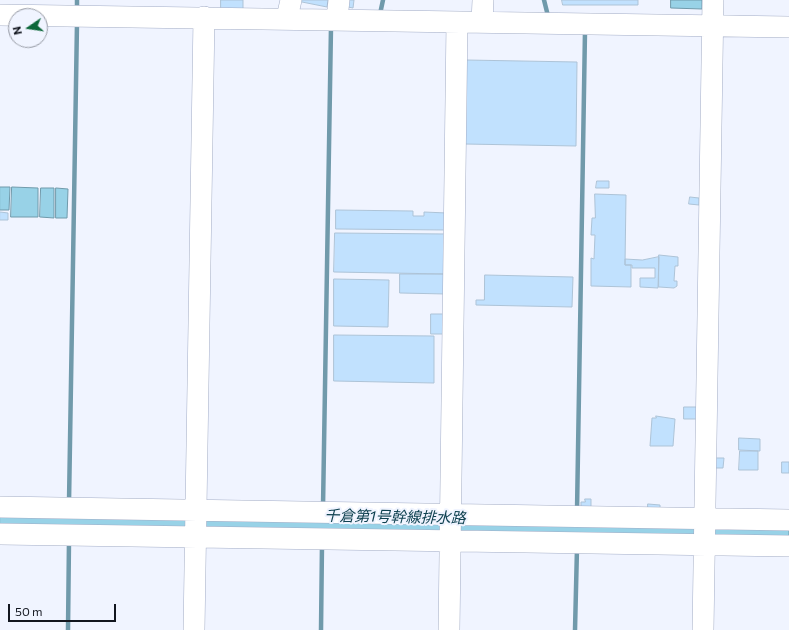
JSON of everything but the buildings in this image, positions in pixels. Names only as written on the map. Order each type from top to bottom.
[{"type":"street","points":[[482,22],[483,0]]},
{"type":"street","points":[[703,630],[713,0]]},
{"type":"street","points":[[0,15],[204,17],[289,9],[338,10],[457,22],[789,27]]},
{"type":"street","points":[[194,630],[204,17]]},
{"type":"street","points":[[449,630],[457,22]]},
{"type":"street","points":[[0,507],[196,524]]},
{"type":"street","points":[[705,532],[789,520]]},
{"type":"street","points":[[0,534],[196,524],[705,532],[789,546]]},
{"type":"water","points":[[671,0],[702,0],[702,9],[671,8]]},
{"type":"water","points":[[0,187],[10,187],[9,210],[0,210]]},
{"type":"water","points":[[12,187],[38,188],[38,217],[11,217]]},
{"type":"water","points":[[41,188],[54,188],[54,218],[40,217]]},
{"type":"water","points":[[56,188],[68,189],[67,218],[56,218]]},
{"type":"water","points":[[0,516],[789,529],[789,541],[0,527]]},
{"type":"waterway","points":[[77,0],[77,9]]},
{"type":"waterway","points":[[378,14],[380,14],[383,0]]},
{"type":"waterway","points":[[544,0],[548,16],[550,16]]},
{"type":"waterway","points":[[69,502],[77,23]]},
{"type":"waterway","name":"千倉第1号幹線排水路","points":[[323,507],[331,27]]},
{"type":"waterway","points":[[577,511],[585,31]]},
{"type":"waterway","points":[[68,630],[69,540]]},
{"type":"waterway","points":[[321,630],[322,544]]},
{"type":"waterway","points":[[575,630],[577,548]]}]
